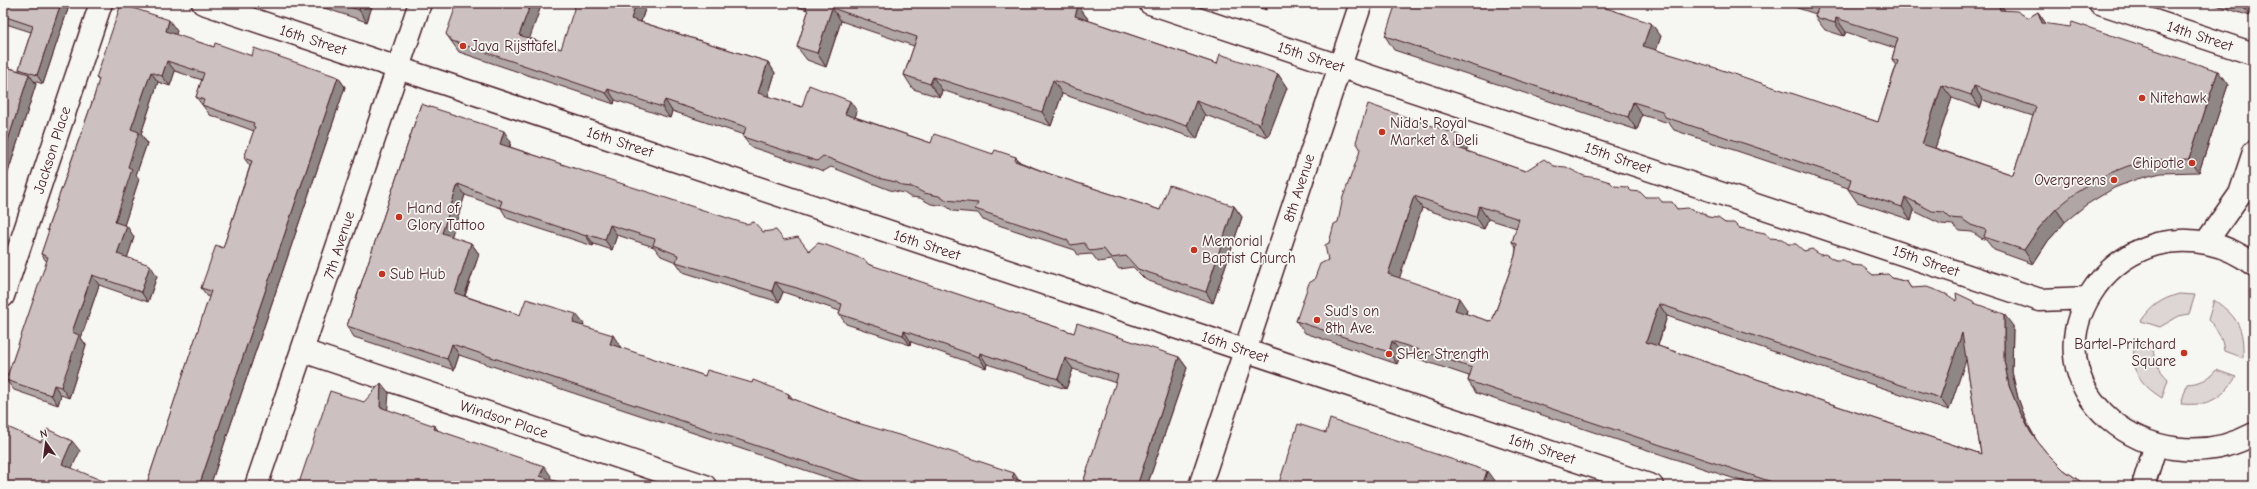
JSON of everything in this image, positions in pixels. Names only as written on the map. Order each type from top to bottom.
[{"type":"street","name":"Jackson Place","points":[[3,296],[101,3]]},
{"type":"street","name":"16th Street","points":[[202,3],[1652,486]]},
{"type":"street","name":"7th Avenue","points":[[256,486],[420,3]]},
{"type":"street","name":"15th Street","points":[[1150,3],[2040,300],[2088,298]]},
{"type":"street","name":"8th Avenue","points":[[1200,486],[1361,3]]},
{"type":"street","name":"14th Street","points":[[2100,3],[2254,54]]},
{"type":"street","points":[[2206,242],[2240,194],[2254,152]]},
{"type":"street","points":[[2254,265],[2234,252],[2206,242],[2168,242],[2150,246],[2132,254],[2116,265],[2102,278],[2088,298],[2077,330],[2077,369],[2088,401],[2110,429],[2135,447],[2153,454],[2174,458],[2208,457],[2226,451],[2254,434]]},
{"type":"street","name":"Windsor Place","points":[[303,351],[705,486]]},
{"type":"street","points":[[2143,486],[2153,454]]},
{"type":"shaded area","points":[[2179,294],[2195,295],[2189,314],[2179,316],[2160,327],[2141,321],[2157,304],[2167,298]]},
{"type":"shaded area","points":[[2214,300],[2229,312],[2238,324],[2241,331],[2243,358],[2224,351],[2219,334],[2208,320]]},
{"type":"shaded area","points":[[2134,341],[2153,348],[2157,365],[2168,379],[2162,398],[2142,381],[2135,368]]},
{"type":"shaded area","points":[[2216,370],[2236,377],[2225,391],[2213,400],[2199,404],[2181,404],[2187,384],[2196,383],[2203,380]]},
{"type":"building","points":[[3,3],[61,3],[37,75],[19,69],[33,26],[3,16]]},
{"type":"building","points":[[337,3],[361,3],[359,10]]},
{"type":"building","points":[[457,3],[531,3],[519,35],[561,49],[576,3],[636,3],[631,19],[768,62],[758,93],[802,107],[809,85],[850,101],[845,114],[931,143],[934,134],[993,154],[995,150],[1016,157],[1015,161],[1050,174],[1160,210],[1169,185],[1234,206],[1206,292],[1138,269],[1126,256],[1111,258],[1104,249],[1090,251],[1084,243],[1071,245],[1067,240],[975,209],[978,203],[945,200],[939,196],[924,193],[912,187],[903,186],[896,182],[882,179],[823,156],[817,161],[743,137],[746,127],[665,100],[662,107],[608,89],[606,93],[452,41],[446,34]]},
{"type":"building","points":[[804,3],[1071,3],[1078,6],[1075,16],[1217,64],[1220,54],[1278,74],[1259,124],[1196,101],[1187,126],[1053,80],[1042,112],[933,77],[930,84],[904,75],[917,37],[832,8],[817,53],[797,47],[808,12]]},
{"type":"building","points":[[1396,3],[1591,3],[1651,23],[1643,46],[1716,68],[1878,122],[1898,61],[1892,59],[1898,38],[1836,18],[1835,23],[1815,17],[1819,5],[1813,3],[1984,3],[1986,5],[1989,3],[1998,3],[2000,10],[2017,11],[2028,18],[2038,12],[2042,23],[2070,27],[2072,22],[2218,71],[2189,159],[2152,160],[2128,166],[2105,175],[2077,192],[2056,209],[2039,228],[2024,250],[1984,237],[1986,230],[1971,225],[1962,219],[1950,218],[1944,212],[1932,211],[1905,197],[1902,207],[1848,189],[1851,179],[1665,117],[1662,111],[1633,102],[1628,117],[1385,36]],"holes":[[[1942,85],[1971,95],[1974,86],[2036,107],[2013,175],[1922,144]]]},
{"type":"building","points":[[121,4],[169,20],[166,31],[189,39],[214,47],[215,43],[252,56],[254,48],[338,77],[199,486],[146,486],[211,291],[201,288],[216,245],[223,248],[252,161],[244,158],[255,127],[253,126],[254,123],[202,105],[204,100],[196,97],[204,73],[167,61],[162,76],[151,72],[131,129],[139,132],[128,167],[132,169],[115,222],[127,226],[117,254],[150,265],[141,292],[92,275],[72,332],[79,335],[61,387],[54,385],[51,395],[6,380],[48,257],[41,254],[49,230],[47,230],[94,97],[99,79],[96,78]]},
{"type":"building","points":[[3,66],[29,74],[3,156]]},
{"type":"building","points":[[421,104],[504,131],[500,144],[746,224],[754,222],[763,232],[776,230],[784,240],[798,237],[809,251],[818,243],[826,245],[865,260],[868,264],[1074,333],[1077,323],[1179,357],[1137,486],[1082,486],[1118,375],[1065,358],[1058,379],[980,353],[979,357],[904,331],[903,335],[839,314],[842,304],[797,288],[775,282],[772,291],[676,262],[678,255],[653,245],[655,239],[610,225],[605,240],[586,234],[586,236],[500,207],[502,201],[458,184],[442,233],[471,243],[455,293],[520,315],[526,299],[576,314],[573,323],[613,335],[610,344],[705,376],[707,370],[752,383],[753,380],[789,394],[788,397],[854,422],[916,440],[1014,473],[1012,478],[1024,482],[1022,486],[877,486],[452,344],[447,359],[347,326]]},
{"type":"building","points":[[1368,104],[1459,135],[1455,147],[1525,171],[1544,159],[1554,166],[1566,167],[1584,176],[1610,182],[1614,186],[1627,187],[1631,191],[1640,192],[1645,197],[1658,197],[1662,202],[1672,202],[1677,209],[1688,208],[1695,212],[1703,213],[1708,217],[1718,218],[1725,223],[1734,223],[1739,228],[1765,233],[1769,238],[1782,239],[1788,244],[1796,244],[1804,251],[1812,249],[1820,255],[1825,254],[1835,260],[1844,260],[1852,265],[1862,266],[1873,275],[1888,274],[1892,278],[1907,282],[1911,288],[1927,287],[1946,294],[1957,301],[1956,293],[1973,301],[1974,303],[2004,314],[2004,360],[2009,386],[2019,410],[2031,433],[2046,452],[2064,470],[2084,484],[2084,486],[1784,486],[1468,381],[1472,368],[1431,354],[1392,341],[1389,352],[1296,321],[1309,283],[1314,280],[1320,264],[1328,260],[1325,245],[1329,243],[1334,224],[1338,222],[1343,197],[1359,154],[1360,148],[1356,142]],"holes":[[[1414,196],[1476,217],[1479,206],[1519,219],[1512,242],[1517,244],[1515,256],[1492,322],[1455,310],[1459,298],[1388,274]],[[1659,304],[1940,398],[1962,333],[1981,454],[1646,342]]]},
{"type":"building","points":[[381,383],[380,407],[435,426],[434,429],[544,466],[540,476],[571,486],[298,486],[330,391],[364,402]]},
{"type":"building","points":[[1330,419],[1487,471],[1482,486],[1278,486],[1298,424],[1326,433]]},
{"type":"building","points":[[3,425],[41,442],[47,429],[72,441],[62,464],[115,486],[3,486]]},
{"type":"place","name":"Java Rijsttafel","points":[[463,46]]},
{"type":"place","name":"Nitehawk","points":[[2142,98]]},
{"type":"place","name":"Nida's Royal Market & Deli","points":[[1382,132]]},
{"type":"place","name":"Chipotle","points":[[2192,163]]},
{"type":"place","name":"Overgreens","points":[[2114,180]]},
{"type":"place","name":"Hand of Glory Tattoo","points":[[399,217]]},
{"type":"place","name":"Memorial Baptist Church","points":[[1194,250]]},
{"type":"place","name":"Sub Hub","points":[[382,274]]},
{"type":"place","name":"Sud's on 8th Ave.","points":[[1317,320]]},
{"type":"place","name":"Bartel-Pritchard Square","points":[[2184,353]]},
{"type":"place","name":"SHer Strength","points":[[1389,354]]}]
